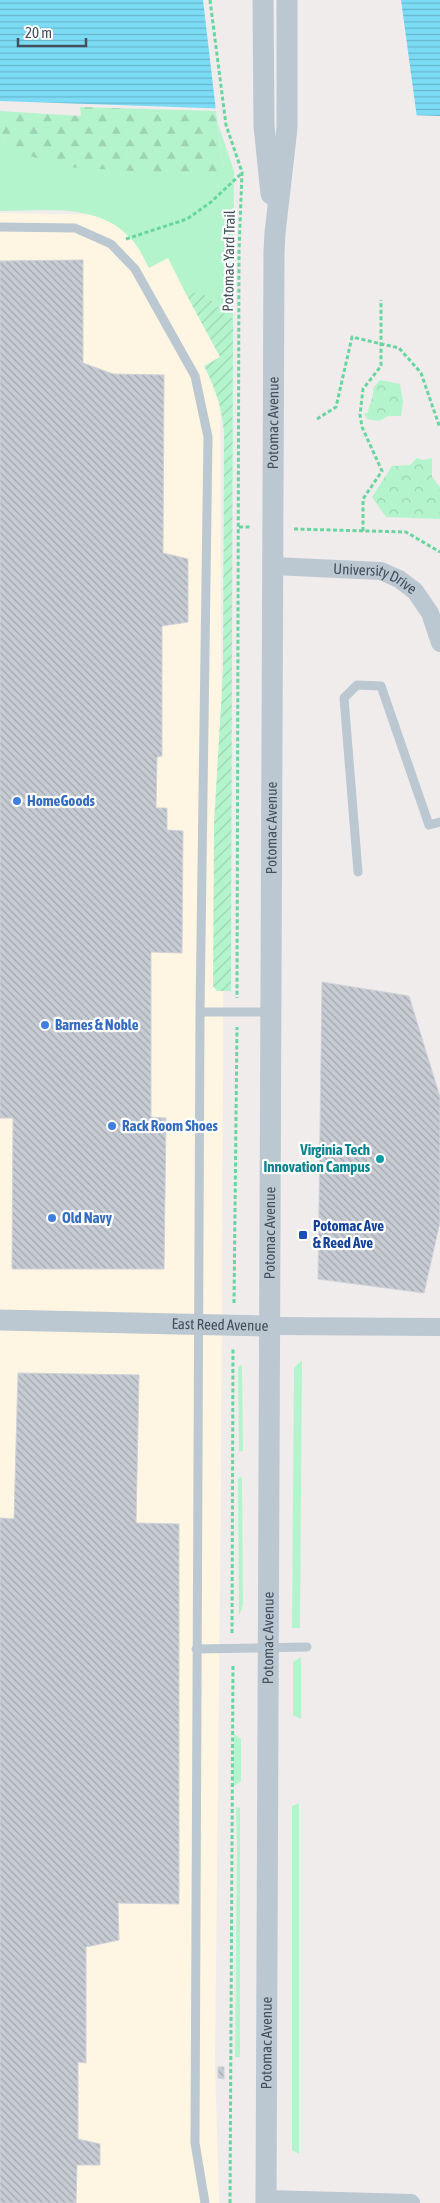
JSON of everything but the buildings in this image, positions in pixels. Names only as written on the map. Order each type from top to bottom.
[{"type":"street","name":"Potomac Avenue","points":[[263,0],[264,126],[274,233],[270,1012],[270,1646],[266,2201]]},
{"type":"street","name":"Potomac Avenue","points":[[274,233],[287,128],[287,0]]},
{"type":"street","name":"University Drive","points":[[273,566],[381,571],[399,578],[415,591],[430,612],[440,643]]},
{"type":"street","name":"East Reed Avenue","points":[[0,1320],[198,1325],[440,1327]]},
{"type":"street","points":[[266,2201],[412,2203]]},
{"type":"lane","points":[[0,227],[75,228],[111,244],[135,270],[195,376],[208,436],[200,1012],[195,2143],[205,2203]]},
{"type":"lane","points":[[358,872],[344,698],[357,685],[381,686],[429,825],[440,822]]},
{"type":"lane","points":[[200,1012],[270,1012]]},
{"type":"lane","points":[[196,1649],[270,1646],[307,1647]]},
{"type":"path","name":"Potomac Yard Trail","points":[[210,0],[226,124],[242,172],[239,251],[237,1012],[234,1292]]},
{"type":"path","points":[[111,244],[187,219],[211,202],[242,172]]},
{"type":"path","points":[[363,531],[363,500],[382,471],[362,427],[360,415],[363,388],[381,366],[381,300]]},
{"type":"path","points":[[317,419],[336,407],[352,337],[399,348],[421,373],[440,428]]},
{"type":"path","points":[[317,531],[406,532],[440,552]]},
{"type":"path","points":[[230,2203],[234,1356]]},
{"type":"shaded area","points":[[0,213],[173,216],[220,288],[221,645],[224,836],[221,1476],[215,2065],[219,2203],[0,2203]]},
{"type":"green space","points":[[80,107],[216,111],[223,168],[219,176],[65,167],[27,155],[5,143],[0,134],[0,111],[81,116]]},
{"type":"green space","points":[[218,124],[234,171],[233,319],[207,297],[195,293],[186,294],[168,258],[149,268],[133,241],[120,229],[105,220],[89,214],[71,211],[0,211],[0,134],[5,143],[223,168]]},
{"type":"green space","points":[[200,292],[233,319],[231,991],[217,991],[213,986],[214,823],[223,671],[224,432],[222,414],[204,366],[220,357],[186,294]]},
{"type":"green space","points":[[380,380],[400,384],[403,402],[401,416],[388,416],[379,421],[367,419],[364,413],[368,413],[373,388]]},
{"type":"green space","points":[[417,458],[422,460],[432,458],[432,477],[440,487],[440,519],[386,517],[372,497],[392,466],[410,465]]},
{"type":"green space","points":[[302,1360],[300,1628],[292,1628],[294,1368]]},
{"type":"green space","points":[[242,1365],[243,1451],[239,1452],[238,1367]]},
{"type":"green space","points":[[242,1477],[243,1605],[239,1616],[238,1478]]},
{"type":"green space","points":[[301,1657],[301,1719],[293,1715],[293,1662]]},
{"type":"green space","points":[[234,1734],[241,1739],[241,1781],[233,1787]]},
{"type":"green space","points":[[299,1803],[299,2154],[292,2150],[292,1806]]},
{"type":"green space","points":[[236,1807],[240,1808],[240,2057],[235,2057]]},
{"type":"water","points":[[0,0],[440,0],[440,116],[0,101]]},
{"type":"pier","points":[[203,0],[401,0],[417,118],[216,111]]},
{"type":"place","name":"HomeGoods","points":[[17,801]]},
{"type":"place","name":"Barnes & Noble","points":[[45,1025]]},
{"type":"place","name":"Rack Room Shoes","points":[[112,1126]]},
{"type":"place","name":"Virginia Tech Innovation Campus","points":[[380,1159]]},
{"type":"place","name":"Old Navy","points":[[52,1218]]},
{"type":"place","name":"Potomac Ave & Reed Ave","points":[[303,1235]]}]
